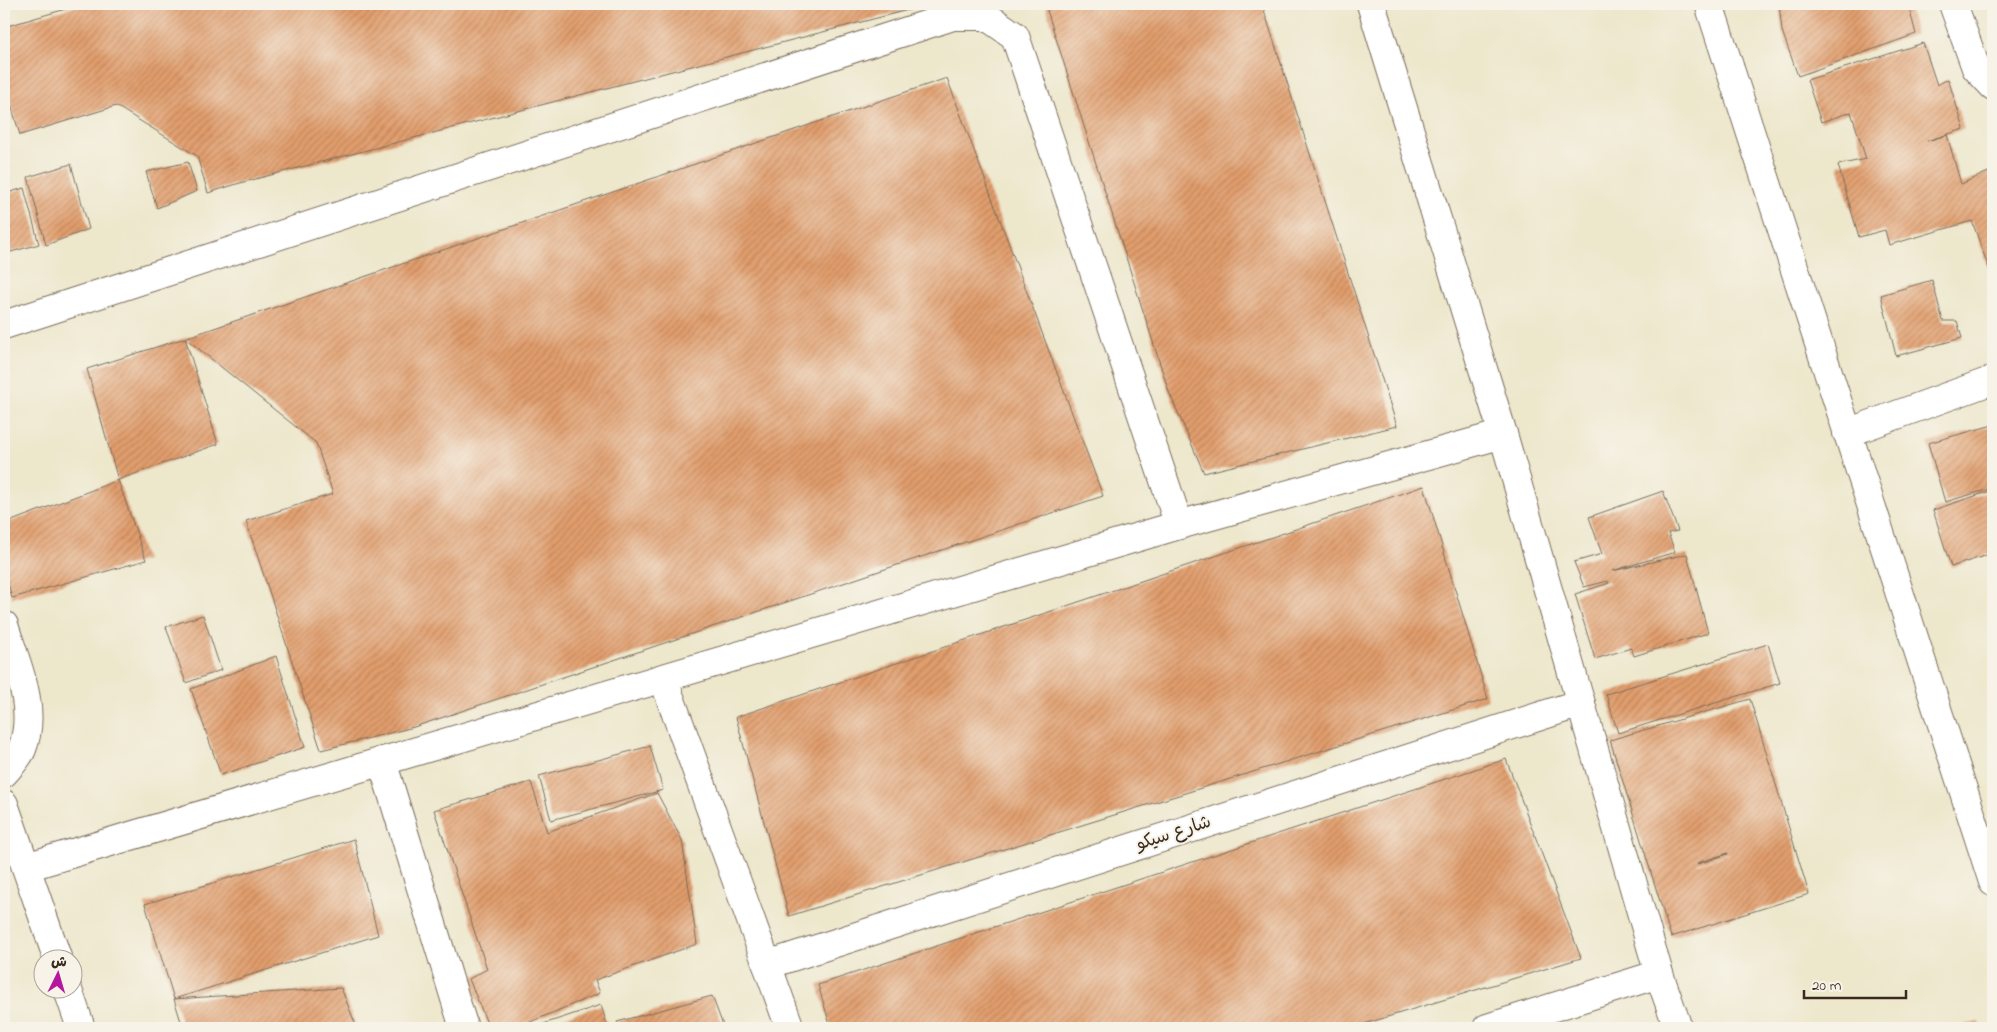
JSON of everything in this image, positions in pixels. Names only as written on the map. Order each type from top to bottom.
[{"type":"street","points":[[1371,4],[1503,434],[1659,974],[1678,1028]]},
{"type":"street","points":[[1709,4],[1993,882]]},
{"type":"street","points":[[1953,4],[1976,68],[1993,86]]},
{"type":"street","points":[[4,325],[953,16],[986,16],[1015,36],[1179,525]]},
{"type":"street","points":[[1847,433],[1993,380]]},
{"type":"street","points":[[26,867],[1179,525],[1503,434]]},
{"type":"street","points":[[4,625],[26,697],[29,722],[22,750],[4,774]]},
{"type":"street","points":[[663,678],[790,1028]]},
{"type":"street","name":"شارع سيكو","points":[[767,966],[1581,703]]},
{"type":"street","points":[[382,761],[464,1028]]},
{"type":"street","points":[[4,804],[55,950]]},
{"type":"street","points":[[1487,1028],[1659,974]]},
{"type":"street","points":[[71,1000],[81,1028]]},
{"type":"building","points":[[83,4],[931,4],[240,183],[208,193],[197,156],[116,106],[20,135],[4,81],[4,27]]},
{"type":"building","points":[[1045,4],[1262,4],[1397,426],[1204,473],[1169,392]]},
{"type":"building","points":[[1779,4],[1908,4],[1916,34],[1798,76],[1782,31]]},
{"type":"building","points":[[1923,43],[1937,85],[1948,79],[1964,129],[1927,141],[1947,135],[1961,184],[1993,170],[1993,280],[1972,221],[1889,245],[1885,230],[1859,237],[1838,165],[1866,159],[1851,112],[1821,122],[1807,80]]},
{"type":"building","points":[[947,78],[1103,496],[414,727],[321,750],[246,521],[333,494],[316,443],[185,338]]},
{"type":"building","points":[[188,162],[197,191],[157,208],[146,172]]},
{"type":"building","points":[[71,164],[89,229],[46,245],[28,177]]},
{"type":"building","points":[[24,188],[39,244],[4,254],[4,194]]},
{"type":"building","points":[[1932,280],[1943,321],[1957,321],[1962,338],[1896,356],[1881,295]]},
{"type":"building","points":[[185,338],[218,444],[118,480],[87,369]]},
{"type":"building","points":[[1993,425],[1993,488],[1945,502],[1928,443]]},
{"type":"building","points":[[118,480],[146,560],[12,598],[4,569],[4,524]]},
{"type":"building","points":[[1424,486],[1488,699],[789,916],[736,717]]},
{"type":"building","points":[[1993,490],[1993,553],[1951,567],[1933,510]]},
{"type":"building","points":[[1663,491],[1678,531],[1668,533],[1675,552],[1612,571],[1687,554],[1708,633],[1634,656],[1631,648],[1595,659],[1575,594],[1609,583],[1608,581],[1584,587],[1574,562],[1602,554],[1589,517]]},
{"type":"building","points":[[203,615],[221,670],[186,683],[166,627]]},
{"type":"building","points":[[1768,644],[1780,683],[1618,733],[1606,694]]},
{"type":"building","points":[[276,656],[305,747],[221,775],[191,689]]},
{"type":"building","points":[[1750,699],[1809,894],[1671,937],[1610,740]],"holes":[[[1728,853],[1698,864],[1697,863]]]},
{"type":"building","points":[[650,746],[663,790],[551,820],[539,776]]},
{"type":"building","points":[[1506,759],[1581,958],[1351,1028],[831,1028],[818,985]]},
{"type":"building","points":[[531,782],[547,832],[657,793],[682,840],[697,944],[595,980],[600,993],[516,1028],[489,1028],[469,979],[487,969],[434,810]]},
{"type":"building","points":[[354,839],[378,935],[174,999],[145,904]]},
{"type":"building","points":[[341,988],[357,1028],[183,1028],[174,999]]},
{"type":"building","points":[[712,996],[724,1028],[619,1028],[617,1022]]},
{"type":"building","points":[[601,1005],[608,1028],[531,1028]]},
{"type":"building","points":[[1980,1022],[1982,1028],[1954,1028],[1954,1027]]}]
